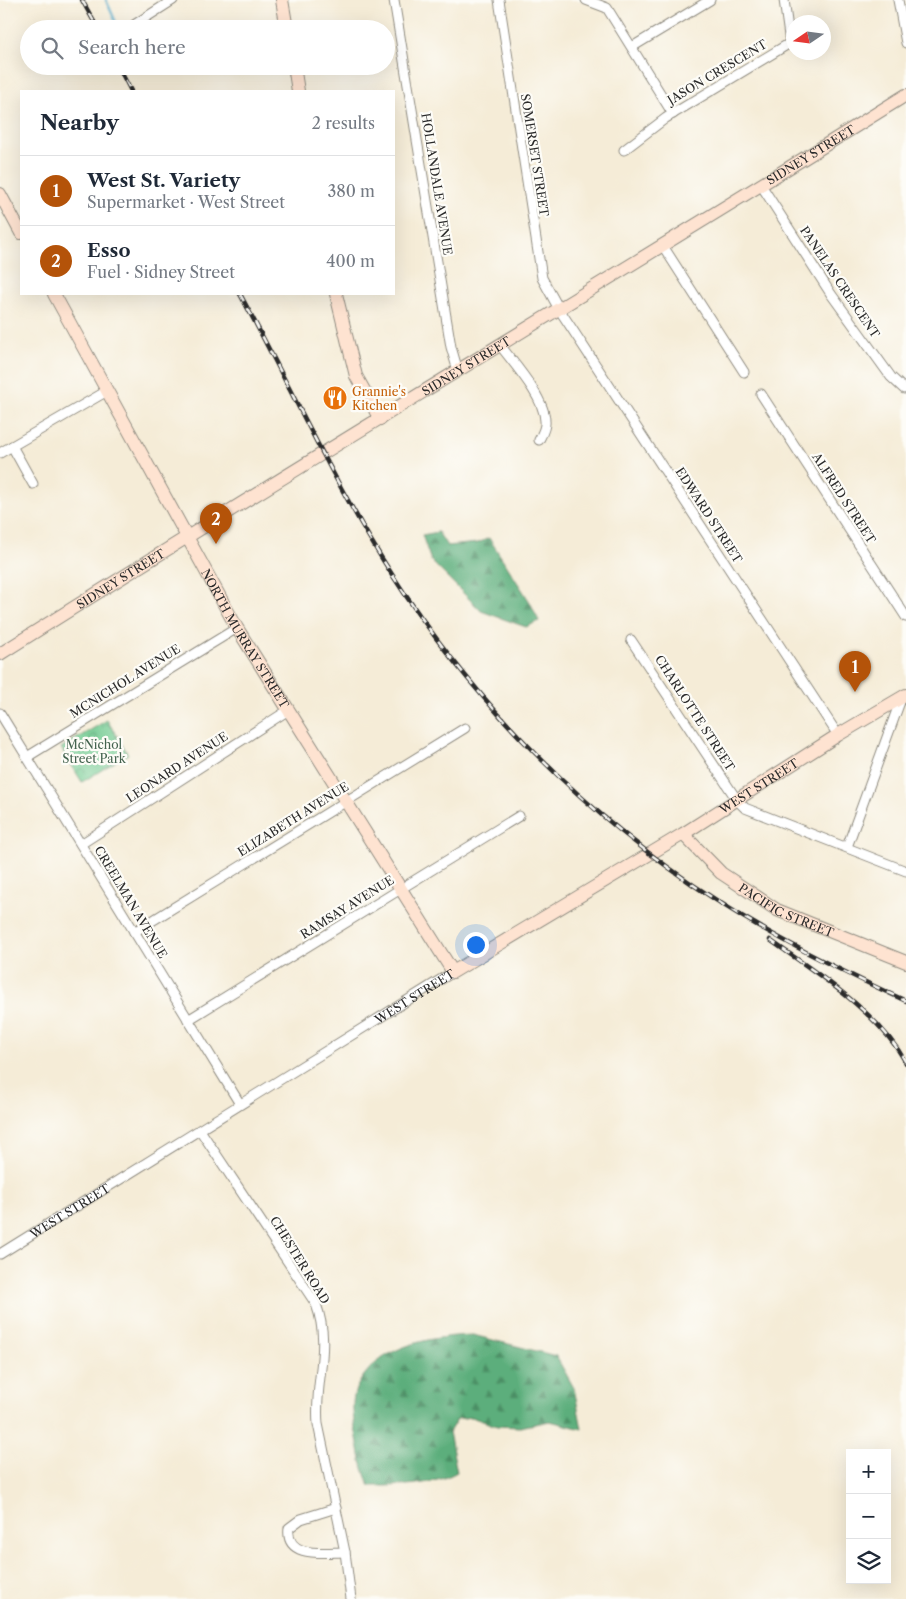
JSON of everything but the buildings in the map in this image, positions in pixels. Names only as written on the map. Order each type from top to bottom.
[{"type":"street","points":[[142,20],[173,0]]},
{"type":"street","points":[[282,0],[285,20]]},
{"type":"street","name":"HOLLANDALE AVENUE","points":[[394,0],[451,347],[458,371]]},
{"type":"street","name":"SOMERSET STREET","points":[[499,0],[542,278],[559,309]]},
{"type":"street","points":[[586,0],[607,8],[672,114]]},
{"type":"street","points":[[632,48],[710,0]]},
{"type":"street","name":"JASON CRESCENT","points":[[624,150],[672,114],[790,43],[784,0]]},
{"type":"street","points":[[898,0],[906,43]]},
{"type":"street","points":[[295,75],[298,90]]},
{"type":"street","name":"SIDNEY STREET","points":[[0,654],[186,536],[663,246],[906,95]]},
{"type":"street","name":"PANELAS CRESCENT","points":[[761,185],[832,294],[891,377],[904,389]]},
{"type":"street","points":[[0,194],[20,231]]},
{"type":"street","points":[[663,246],[744,372]]},
{"type":"street","name":"NORTH MURRAY STREET","points":[[55,295],[236,628],[453,972]]},
{"type":"street","points":[[336,295],[356,376],[380,419]]},
{"type":"street","name":"EDWARD STREET","points":[[559,309],[838,736]]},
{"type":"street","points":[[500,345],[537,398],[544,414],[544,428],[540,440]]},
{"type":"street","points":[[0,453],[107,391]]},
{"type":"street","name":"ALFRED STREET","points":[[761,394],[906,617]]},
{"type":"street","points":[[12,446],[33,484]]},
{"type":"street","name":"MCNICHOL AVENUE","points":[[27,757],[236,628]]},
{"type":"street","name":"CHARLOTTE STREET","points":[[631,640],[737,800]]},
{"type":"street","points":[[847,847],[904,697]]},
{"type":"street","name":"WEST STREET","points":[[0,1254],[453,972],[683,834],[838,736],[904,697]]},
{"type":"street","name":"LEONARD AVENUE","points":[[81,844],[287,711]]},
{"type":"street","name":"CREELMAN AVENUE","points":[[0,713],[240,1104]]},
{"type":"street","name":"ELIZABETH AVENUE","points":[[134,932],[465,728]]},
{"type":"street","points":[[737,800],[745,808],[906,871]]},
{"type":"street","name":"RAMSAY AVENUE","points":[[188,1020],[519,816]]},
{"type":"street","name":"PACIFIC STREET","points":[[683,834],[722,873],[777,910],[906,962]]},
{"type":"street","name":"CHESTER ROAD","points":[[200,1130],[316,1304],[322,1322],[324,1342],[317,1414],[345,1552],[351,1599]]},
{"type":"street","points":[[336,1508],[301,1519],[289,1528],[288,1535],[293,1546],[299,1550],[308,1552],[345,1552]]},
{"type":"green space","points":[[438,532],[447,546],[478,543],[489,538],[530,602],[539,621],[526,627],[481,611],[431,561],[422,535]]},
{"type":"green space","name":"McNichol Street Park","points":[[107,720],[128,754],[82,782],[61,748]]},
{"type":"green space","points":[[473,1335],[556,1356],[574,1388],[582,1429],[550,1421],[520,1427],[497,1426],[471,1417],[457,1419],[449,1432],[457,1472],[426,1483],[370,1486],[362,1463],[353,1414],[354,1395],[365,1374],[390,1353],[406,1346],[440,1338]]},
{"type":"waterway","points":[[106,0],[115,20]]},
{"type":"railway","points":[[82,0],[93,20]]},
{"type":"railway","points":[[123,75],[130,90]]},
{"type":"railway","points":[[241,295],[333,472],[393,576],[425,624],[460,669],[537,755],[579,795],[668,868],[716,900],[785,941],[906,1001]]},
{"type":"railway","points":[[770,940],[826,980],[863,1010],[894,1044],[906,1063]]},
{"type":"place","name":"Grannie's Kitchen","points":[[335,398]]},
{"type":"place","name":"Esso","points":[[216,544]]},
{"type":"place","name":"West St. Variety","points":[[855,692]]}]
